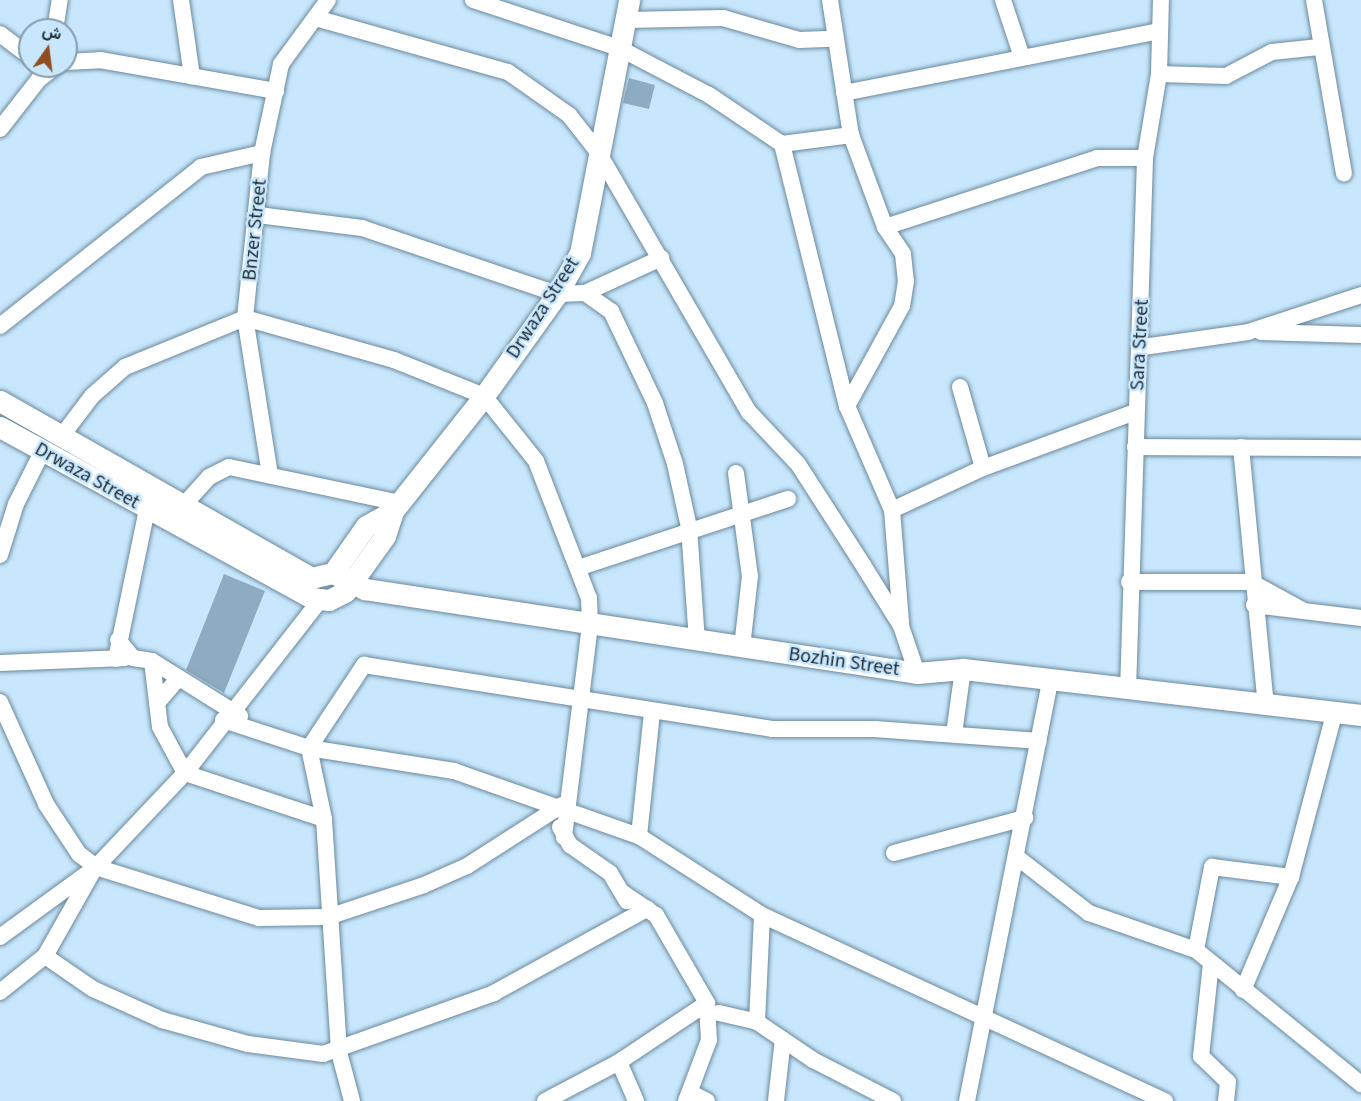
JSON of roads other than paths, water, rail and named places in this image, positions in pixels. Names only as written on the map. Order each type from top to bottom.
[{"type":"street","points":[[57,18],[60,0]]},
{"type":"street","points":[[181,0],[192,76]]},
{"type":"street","name":"Bnzer Street","points":[[270,475],[245,318],[258,215],[262,153],[281,64],[319,19],[328,0]]},
{"type":"street","points":[[473,0],[619,48],[709,94],[782,144],[847,406],[892,510],[901,626]]},
{"type":"street","points":[[830,0],[833,39],[851,135],[885,227],[903,254],[902,306],[847,406]]},
{"type":"street","points":[[1003,0],[1021,54]]},
{"type":"street","name":"Sara Street","points":[[1128,691],[1135,412],[1143,347],[1145,158],[1160,74],[1161,0]]},
{"type":"street","points":[[1314,0],[1319,47],[1344,173]]},
{"type":"street","points":[[627,10],[723,18],[799,40],[833,39]]},
{"type":"street","name":"Drwaza Street","points":[[0,427],[147,509],[320,600],[338,597],[351,585],[385,536],[396,507],[484,396],[557,294],[580,253],[627,10]]},
{"type":"street","points":[[319,19],[508,72],[569,116],[598,152],[749,412],[798,464],[901,626],[917,673]]},
{"type":"street","points":[[844,93],[1021,54],[1159,31]]},
{"type":"street","points":[[0,34],[18,48]]},
{"type":"street","points":[[1160,74],[1226,76],[1272,52],[1319,47]]},
{"type":"street","points":[[78,61],[100,60],[276,91]]},
{"type":"street","points":[[0,129],[40,78]]},
{"type":"street","points":[[782,144],[851,135]]},
{"type":"street","points":[[0,326],[201,168],[262,153]]},
{"type":"street","points":[[885,227],[1097,158],[1145,158]]},
{"type":"street","points":[[258,215],[362,228],[557,294],[585,293],[661,258]]},
{"type":"street","points":[[585,293],[610,311],[655,403],[689,527],[697,642]]},
{"type":"street","points":[[1248,332],[1361,295]]},
{"type":"street","points":[[62,437],[92,396],[125,367],[245,318],[394,360],[484,396],[536,461],[581,567],[591,625],[563,808],[564,837],[605,867],[623,893],[641,912],[656,915],[712,1010],[708,1046],[688,1097],[707,1101]]},
{"type":"street","points":[[1143,347],[1248,332],[1361,335]]},
{"type":"street","points":[[960,387],[983,468]]},
{"type":"street","name":"Drwaza Street","points":[[0,401],[304,576],[319,579],[333,573],[366,526],[396,507]]},
{"type":"street","points":[[892,510],[983,468],[1135,412]]},
{"type":"street","points":[[1135,447],[1361,448]]},
{"type":"street","points":[[1241,447],[1251,582],[1266,707]]},
{"type":"street","points":[[0,555],[16,504],[42,452]]},
{"type":"street","points":[[182,507],[219,471],[238,468],[396,507]]},
{"type":"street","points":[[736,473],[750,576],[742,647]]},
{"type":"street","points":[[581,567],[689,527],[788,499]]},
{"type":"street","points":[[116,659],[118,640],[147,509]]},
{"type":"street","name":"Bozhin Street","points":[[333,573],[351,585],[697,642],[917,673],[963,669],[1266,707],[1361,715]]},
{"type":"street","points":[[1129,582],[1251,582],[1304,611]]},
{"type":"street","points":[[0,937],[96,867],[185,773],[227,715],[320,600]]},
{"type":"street","points":[[1254,605],[1361,618]]},
{"type":"street","points":[[118,640],[133,658]]},
{"type":"street","points":[[0,663],[133,658],[152,661],[179,678],[227,715],[273,736],[309,748],[454,771],[639,836],[762,915],[981,1020],[1165,1101]]},
{"type":"street","points":[[152,661],[160,727],[185,773],[324,819]]},
{"type":"street","points":[[352,1101],[339,1052],[328,916],[324,819],[309,748],[364,665],[581,702],[772,729],[954,734],[1039,741]]},
{"type":"street","points":[[954,734],[963,669]]},
{"type":"street","points":[[157,704],[179,678]]},
{"type":"street","points":[[967,1101],[981,1020],[1018,858],[1050,681]]},
{"type":"street","points":[[0,702],[46,804],[73,848],[96,867],[236,913],[278,919],[328,916],[450,874],[563,808]]},
{"type":"street","points":[[639,836],[652,713]]},
{"type":"street","points":[[1243,990],[1291,877],[1334,714]]},
{"type":"street","points":[[894,853],[1025,818]]},
{"type":"street","points":[[1018,858],[1089,913],[1196,950],[1361,1084]]},
{"type":"street","points":[[0,992],[45,956],[96,867]]},
{"type":"street","points":[[1196,950],[1212,867],[1291,877]]},
{"type":"street","points":[[45,956],[93,989],[162,1020],[274,1049],[339,1052],[494,993],[641,912]]},
{"type":"street","points":[[757,1016],[762,915]]},
{"type":"street","points":[[1211,963],[1201,1056],[1228,1082],[1226,1101]]},
{"type":"street","points":[[544,1101],[619,1062],[687,1017],[712,1010],[757,1016],[783,1039],[893,1101]]},
{"type":"street","points":[[776,1101],[783,1039]]},
{"type":"street","points":[[619,1062],[636,1101]]}]
